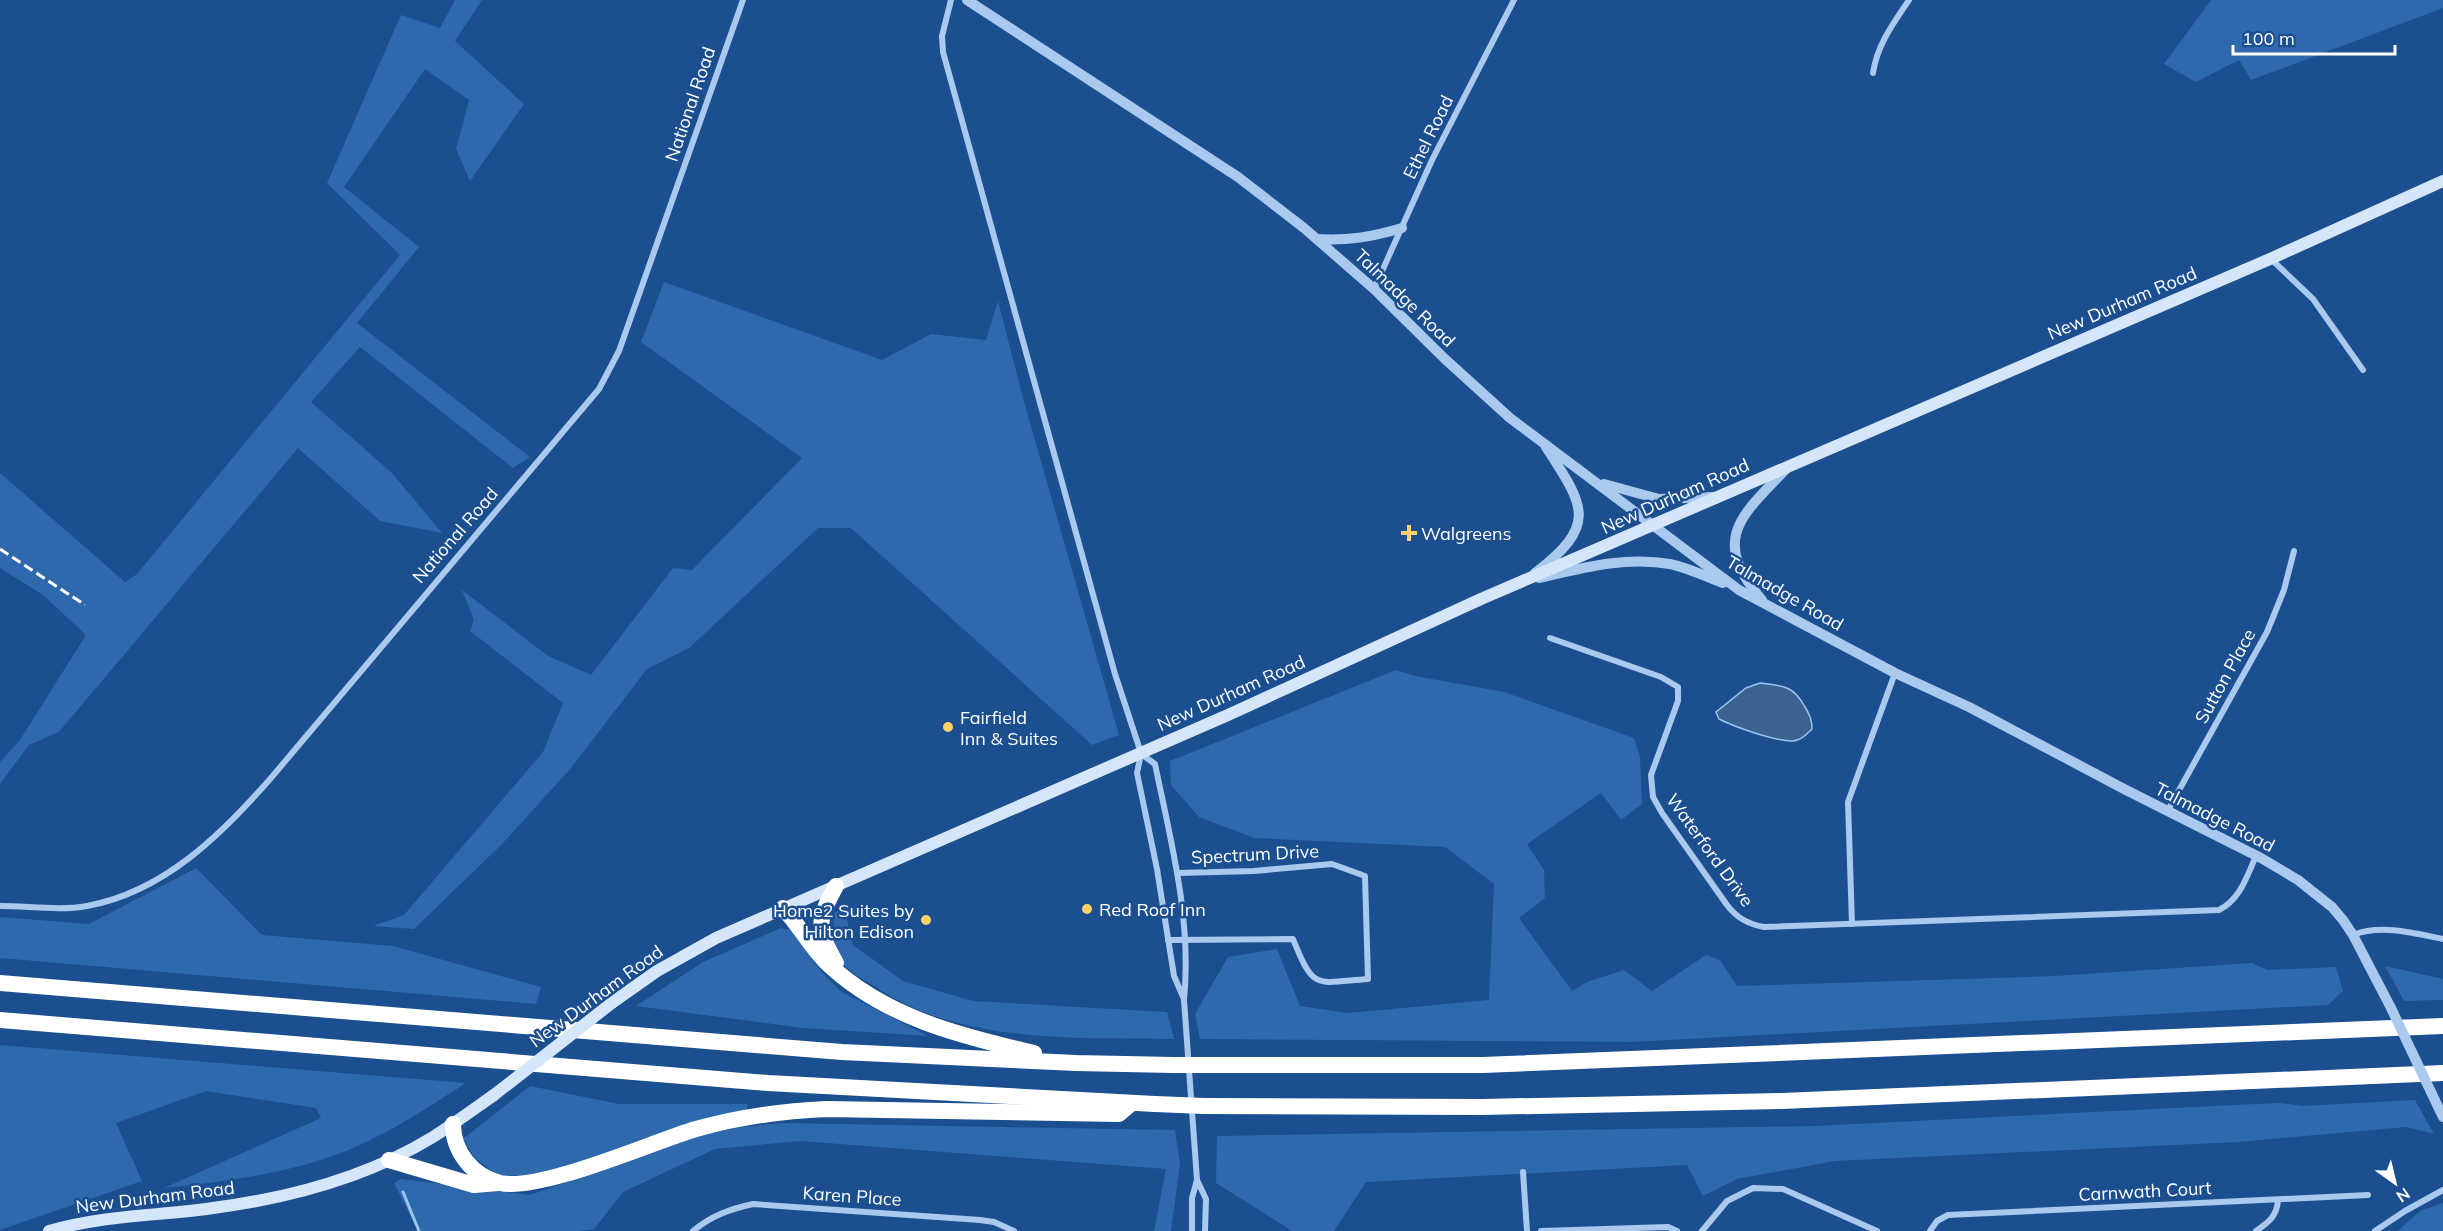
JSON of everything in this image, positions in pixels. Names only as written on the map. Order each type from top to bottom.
[{"type":"highway","points":[[836,886],[821,914],[821,928],[828,950],[843,977]]},
{"type":"highway","points":[[783,908],[825,962],[843,977],[889,1007],[926,1024],[993,1044],[1076,1063]]},
{"type":"highway","points":[[0,983],[807,1050],[1076,1063],[1173,1065],[1484,1065],[2443,1026]]},
{"type":"highway","points":[[0,1020],[758,1083],[1204,1106],[1482,1107],[1782,1101],[2443,1073]]},
{"type":"highway","points":[[389,1160],[474,1185],[523,1183],[560,1175],[695,1129],[738,1118],[782,1111],[826,1109],[1119,1114],[1132,1103]]},
{"type":"highway","points":[[453,1124],[456,1147],[466,1162],[486,1177],[500,1183]]},
{"type":"main road","name":"New Durham Road","points":[[50,1231],[106,1219],[209,1209],[274,1198],[327,1185],[389,1160],[453,1124],[613,1002],[649,976],[691,951],[783,908],[1141,753],[1653,524],[2270,259],[2443,181]]},
{"type":"street","name":"National Road","points":[[0,906],[86,906],[117,898],[155,880],[196,854],[233,821],[271,778],[598,389],[619,351],[743,0]]},
{"type":"street","points":[[951,0],[942,36],[943,52],[1112,663],[1141,753],[1137,773],[1157,869],[1174,976],[1184,1000]]},
{"type":"street","name":"Talmadge Road","points":[[967,0],[1238,177],[1317,239],[1374,289],[1510,418],[1739,590],[1895,673],[1969,707],[2168,810],[2298,880],[2332,907],[2353,935],[2443,1117]]},
{"type":"street","name":"Ethel Road","points":[[1374,289],[1432,160],[1514,0]]},
{"type":"street","points":[[1873,73],[1876,56],[1883,40],[1909,0]]},
{"type":"street","points":[[1317,239],[1344,241],[1375,236],[1402,228]]},
{"type":"street","points":[[2270,259],[2313,299],[2363,370]]},
{"type":"street","points":[[1525,581],[1564,549],[1576,531],[1579,513],[1577,498],[1542,441]]},
{"type":"street","points":[[1766,604],[1749,585],[1740,569],[1735,542],[1743,515],[1788,466]]},
{"type":"street","points":[[1595,481],[1659,499],[1716,497]]},
{"type":"street","name":"Sutton Place","points":[[2168,810],[2267,632],[2284,590],[2294,551]]},
{"type":"street","points":[[1525,581],[1588,566],[1641,562],[1670,564],[1694,571],[1739,590]]},
{"type":"street","name":"Waterford Drive","points":[[1550,638],[1661,677],[1678,687],[1678,701],[1651,775],[1653,797],[1666,820],[1733,912],[1752,925],[1764,927],[2219,910],[2231,905],[2237,897],[2256,856]]},
{"type":"street","points":[[1852,924],[1848,802],[1895,673]]},
{"type":"street","points":[[1141,753],[1155,764],[1178,873],[1186,939],[1187,972],[1184,1000],[1197,1179],[1192,1198],[1192,1231]]},
{"type":"street","name":"Spectrum Drive","points":[[1168,940],[1293,939],[1306,971],[1322,983],[1368,979],[1365,876],[1332,864],[1254,871],[1178,873]]},
{"type":"street","points":[[2353,935],[2374,930],[2411,932],[2443,939]]},
{"type":"street","points":[[1523,1172],[1527,1231]]},
{"type":"street","points":[[1197,1179],[1206,1199],[1205,1231]]},
{"type":"street","points":[[1702,1231],[1727,1201],[1753,1188],[1783,1189],[1873,1230]]},
{"type":"street","points":[[2375,1231],[2443,1190]]},
{"type":"street","name":"Carnwath Court","points":[[1930,1231],[1937,1221],[1948,1215],[2368,1195]]},
{"type":"street","points":[[2256,1231],[2273,1219],[2278,1210],[2278,1200]]},
{"type":"street","name":"Karen Place","points":[[693,1231],[709,1219],[732,1208],[753,1204],[980,1220],[994,1222],[1014,1231]]},
{"type":"street","points":[[1540,1231],[1668,1227],[1677,1231]]},
{"type":"shaded area","points":[[455,0],[482,0],[455,41],[524,104],[470,181],[456,149],[469,100],[425,69],[344,187],[419,247],[357,323],[530,457],[513,468],[360,347],[311,402],[391,472],[442,533],[380,521],[298,448],[59,732],[29,745],[0,784],[0,762],[20,740],[86,635],[43,595],[0,568],[0,473],[125,582],[137,574],[400,255],[327,183],[401,15],[440,28]]},
{"type":"shaded area","points":[[2211,0],[2443,0],[2443,8],[2251,80],[2239,60],[2196,82],[2164,64]]},
{"type":"shaded area","points":[[664,282],[882,360],[931,334],[986,340],[998,301],[1023,398],[1119,735],[1092,745],[851,528],[818,528],[689,648],[647,669],[571,768],[502,844],[414,929],[373,926],[404,915],[543,752],[563,703],[470,631],[474,620],[462,590],[548,656],[591,675],[673,568],[692,570],[802,458],[641,342]]},
{"type":"shaded area","points":[[1396,670],[1415,676],[1504,692],[1634,738],[1640,757],[1642,804],[1621,820],[1601,793],[1527,844],[1544,870],[1545,898],[1519,918],[1572,991],[1587,982],[1624,970],[1652,991],[1706,955],[1720,960],[1737,986],[2055,976],[2252,963],[2267,970],[2336,967],[2343,991],[2328,1005],[1631,1042],[1200,1039],[1195,1014],[1228,957],[1277,949],[1300,1006],[1348,1013],[1489,1000],[1494,884],[1445,847],[1254,838],[1199,817],[1171,785],[1170,761]]},
{"type":"shaded area","points":[[1760,683],[1781,686],[1796,694],[1809,715],[1812,729],[1798,740],[1792,741],[1755,733],[1719,719],[1716,712],[1746,688]]},
{"type":"shaded area","points":[[196,868],[262,935],[393,946],[541,987],[536,1004],[0,958],[0,917],[89,924]]},
{"type":"shaded area","points":[[844,906],[853,945],[903,981],[973,1001],[1167,1012],[1174,1039],[1017,1034],[979,1028],[941,1018],[905,1004],[854,973],[841,960],[835,941],[834,913]]},
{"type":"shaded area","points":[[781,928],[793,930],[815,964],[840,991],[928,1036],[803,1028],[636,1006],[703,962]]},
{"type":"shaded area","points":[[2385,966],[2443,979],[2443,1000],[2404,1001]]},
{"type":"shaded area","points":[[0,1045],[466,1083],[396,1126],[359,1145],[321,1160],[302,1166],[224,1181],[164,1188],[321,1118],[316,1108],[206,1091],[116,1123],[142,1181],[0,1230]]},
{"type":"shaded area","points":[[530,1086],[619,1104],[747,1104],[747,1110],[539,1175],[498,1176],[474,1157],[463,1139]]},
{"type":"shaded area","points":[[2415,1100],[2434,1134],[2406,1127],[2238,1142],[1835,1161],[1737,1179],[1703,1196],[1687,1165],[1366,1182],[1334,1231],[1292,1231],[1216,1183],[1217,1136],[1815,1126],[2280,1103],[2302,1106]]},
{"type":"shaded area","points":[[781,1123],[1175,1130],[1180,1164],[1171,1231],[1154,1231],[1166,1169],[800,1141],[715,1149],[623,1192],[594,1229],[579,1231],[418,1231],[394,1183],[401,1179],[530,1195],[698,1135]]},
{"type":"shaded area","points":[[2443,1203],[2443,1231],[2398,1231],[2420,1211]]},
{"type":"waterway","points":[[403,1192],[419,1231]]},
{"type":"railway","points":[[0,549],[85,605]]},
{"type":"place","name":"Walgreens","points":[[1409,533]]},
{"type":"place","name":"Fairfield Inn & Suites","points":[[948,727]]},
{"type":"place","name":"Red Roof Inn","points":[[1087,909]]},
{"type":"place","name":"Home2 Suites by Hilton Edison","points":[[926,920]]}]
